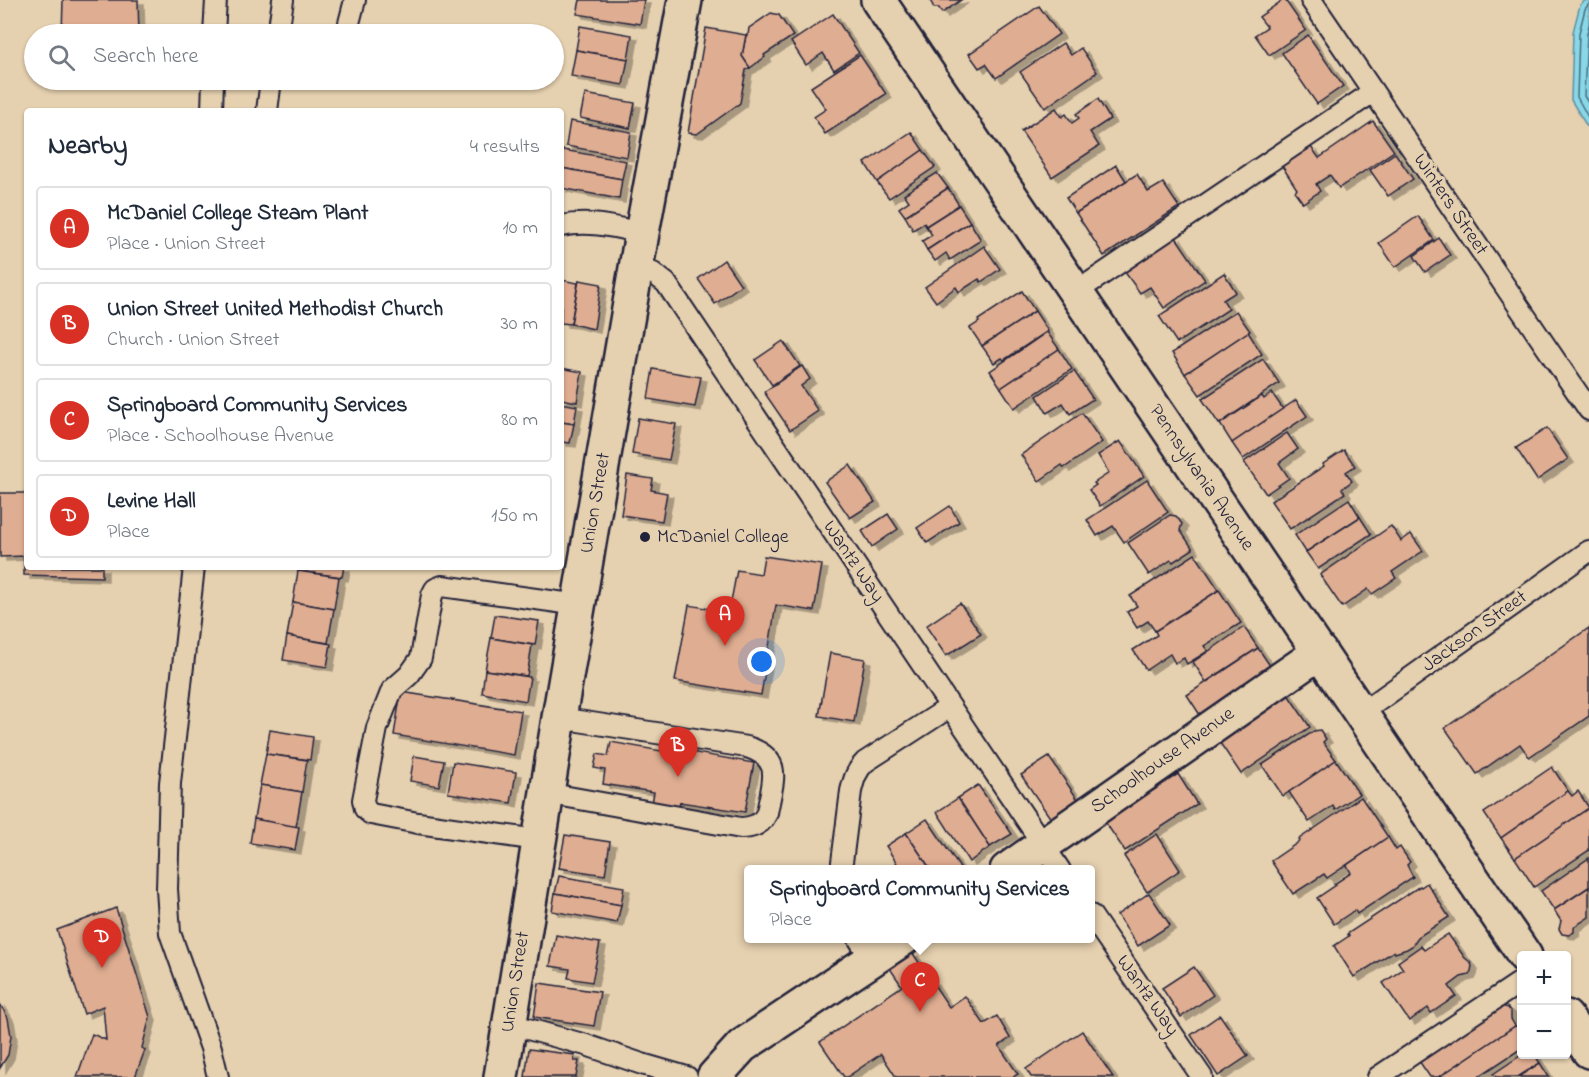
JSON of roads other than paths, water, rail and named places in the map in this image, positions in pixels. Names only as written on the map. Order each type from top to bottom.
[{"type":"street","name":"Union Street","points":[[501,1077],[546,793],[642,233],[685,0]]},
{"type":"street","name":"Pennsylvania Avenue","points":[[878,0],[1522,951]]},
{"type":"street","name":"Schoolhouse Avenue","points":[[1025,865],[1051,858],[1320,652]]},
{"type":"street","points":[[714,1077],[741,1047],[865,949],[888,943]]},
{"type":"street","points":[[1571,1024],[1589,1051]]},
{"type":"lane","points":[[215,24],[216,0]]},
{"type":"lane","points":[[279,24],[283,0]]},
{"type":"lane","points":[[349,23],[356,0]]},
{"type":"lane","name":"Winters Street","points":[[1311,0],[1589,410]]},
{"type":"lane","points":[[212,108],[213,90]]},
{"type":"lane","points":[[267,108],[270,90]]},
{"type":"lane","points":[[1076,292],[1373,92]]},
{"type":"lane","points":[[564,226],[597,224],[642,233]]},
{"type":"lane","name":"Wantz Way","points":[[637,266],[653,273],[666,283],[1051,858]]},
{"type":"lane","name":"Jackson Street","points":[[1361,713],[1589,551]]},
{"type":"lane","points":[[194,570],[170,783],[167,889],[171,933],[211,1048],[218,1077]]},
{"type":"lane","points":[[538,840],[371,814],[364,809],[363,800],[377,728],[392,690],[409,675],[421,658],[435,589],[442,586],[579,605]]},
{"type":"lane","points":[[842,865],[851,791],[858,769],[865,762],[950,707]]},
{"type":"lane","points":[[546,793],[741,828],[756,825],[765,818],[767,813],[773,769],[768,758],[757,750],[559,718]]},
{"type":"lane","name":"Wantz Way","points":[[1095,921],[1202,1077]]},
{"type":"lane","points":[[1378,1077],[1517,984]]},
{"type":"lane","points":[[510,1024],[687,1077]]},
{"type":"water","points":[[1589,0],[1589,130],[1571,100],[1573,32],[1580,5]]},
{"type":"place","name":"McDaniel College","points":[[645,537]]},
{"type":"place","name":"McDaniel College Steam Plant","points":[[725,646]]},
{"type":"place","name":"Union Street United Methodist Church","points":[[678,777]]},
{"type":"place","name":"Levine Hall","points":[[102,968]]},
{"type":"place","name":"Springboard Community Services","points":[[920,1012]]}]
